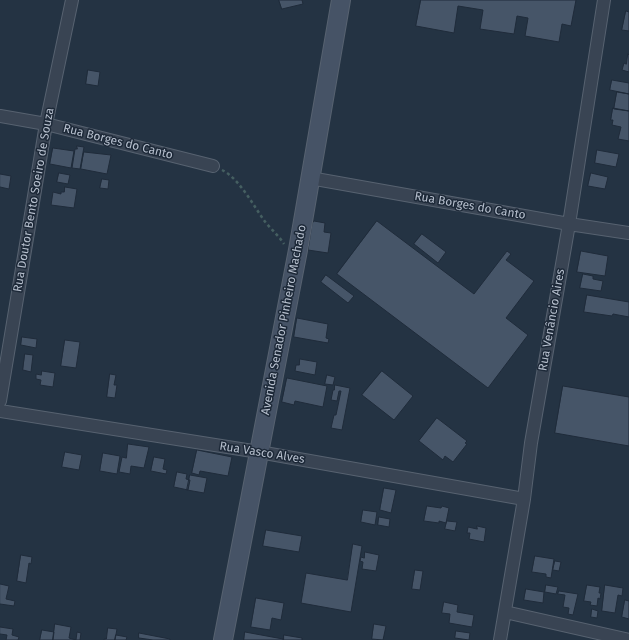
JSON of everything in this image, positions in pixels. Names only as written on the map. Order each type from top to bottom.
[{"type":"main road","name":"Avenida Senador Pinheiro Machado","points":[[223,640],[296,261],[341,0]]},
{"type":"street","name":"Rua Doutor Bento Soeiro de Souza","points":[[0,401],[46,124],[72,0]]},
{"type":"street","name":"Rua Venâncio Aires","points":[[500,640],[524,499],[531,443],[569,224],[604,0]]},
{"type":"street","name":"Rua Borges do Canto","points":[[0,116],[46,124],[213,166]]},
{"type":"street","name":"Rua Borges do Canto","points":[[310,178],[569,224],[629,233]]},
{"type":"street","name":"Rua Vasco Alves","points":[[0,411],[259,452],[524,499]]},
{"type":"street","points":[[505,612],[629,640]]},
{"type":"path","points":[[213,166],[226,172],[239,185],[296,261]]},
{"type":"building","points":[[279,0],[302,0],[303,4],[282,9]]},
{"type":"building","points":[[421,0],[576,0],[571,26],[562,24],[559,42],[525,36],[528,18],[517,16],[514,34],[480,29],[483,10],[458,6],[454,33],[416,26]]},
{"type":"building","points":[[626,11],[629,12],[629,31],[622,30]]},
{"type":"building","points":[[628,54],[629,72],[622,70],[624,63],[626,64]]},
{"type":"building","points":[[88,70],[100,72],[98,86],[86,84]]},
{"type":"building","points":[[612,80],[629,83],[629,94],[610,90]]},
{"type":"building","points":[[617,92],[629,94],[629,111],[614,109]]},
{"type":"building","points":[[613,108],[629,111],[629,141],[618,139],[621,127],[612,125],[613,120],[611,120]]},
{"type":"building","points":[[77,146],[84,147],[80,169],[72,168],[75,149],[77,149]]},
{"type":"building","points":[[53,148],[74,151],[71,168],[50,164]]},
{"type":"building","points":[[597,150],[619,154],[616,167],[595,163]]},
{"type":"building","points":[[84,152],[111,155],[107,174],[81,169]]},
{"type":"building","points":[[59,173],[70,175],[68,184],[57,182]]},
{"type":"building","points":[[591,173],[608,177],[605,189],[588,186]]},
{"type":"building","points":[[0,174],[11,176],[9,189],[0,187]]},
{"type":"building","points":[[102,179],[109,180],[108,189],[100,188]]},
{"type":"building","points":[[65,187],[77,189],[74,208],[51,205],[53,192],[61,194],[61,192],[64,192]]},
{"type":"building","points":[[314,221],[325,223],[324,232],[331,233],[328,253],[308,250],[312,224]]},
{"type":"building","points":[[377,221],[474,294],[507,251],[511,254],[506,260],[534,281],[506,318],[528,335],[488,388],[337,274]]},
{"type":"building","points":[[422,234],[446,252],[438,263],[414,244]]},
{"type":"building","points":[[581,251],[608,256],[605,276],[577,272]]},
{"type":"building","points":[[583,274],[593,276],[593,279],[603,281],[601,291],[580,288]]},
{"type":"building","points":[[326,275],[354,296],[348,303],[321,282]]},
{"type":"building","points":[[587,295],[629,302],[629,317],[613,314],[612,316],[584,312]]},
{"type":"building","points":[[297,318],[328,324],[326,338],[329,339],[328,343],[294,337]]},
{"type":"building","points":[[22,337],[37,339],[36,348],[21,345]]},
{"type":"building","points":[[65,340],[80,342],[76,368],[61,366]]},
{"type":"building","points":[[25,354],[33,355],[31,372],[23,370]]},
{"type":"building","points":[[300,359],[317,362],[315,375],[295,371],[296,365],[299,365]]},
{"type":"building","points":[[42,371],[55,373],[53,387],[40,385],[41,380],[36,379],[36,374],[41,375]]},
{"type":"building","points":[[382,371],[413,396],[394,420],[362,395]]},
{"type":"building","points":[[110,374],[116,375],[114,385],[117,385],[115,398],[107,397]]},
{"type":"building","points":[[327,375],[335,377],[333,385],[325,384]]},
{"type":"building","points":[[287,378],[327,386],[323,407],[295,401],[294,405],[282,402]]},
{"type":"building","points":[[335,385],[350,388],[342,430],[331,428],[334,415],[336,415],[341,391],[339,391],[337,401],[331,400]]},
{"type":"building","points":[[563,386],[629,397],[629,446],[555,433]]},
{"type":"building","points":[[437,418],[467,441],[465,443],[467,444],[453,462],[445,456],[443,460],[419,441]]},
{"type":"building","points":[[128,444],[149,447],[144,468],[131,466],[130,474],[119,472],[122,457],[126,458]]},
{"type":"building","points":[[197,450],[232,457],[228,476],[200,471],[199,475],[192,473]]},
{"type":"building","points":[[65,452],[82,455],[79,470],[62,467]]},
{"type":"building","points":[[103,453],[120,456],[117,474],[100,471]]},
{"type":"building","points":[[154,457],[165,459],[163,469],[167,470],[166,474],[151,471]]},
{"type":"building","points":[[177,472],[187,474],[186,479],[190,480],[188,490],[174,487]]},
{"type":"building","points":[[190,475],[207,478],[204,493],[187,490]]},
{"type":"building","points":[[384,488],[396,490],[391,513],[380,510]]},
{"type":"building","points":[[427,506],[441,508],[442,506],[449,508],[446,523],[439,521],[439,523],[424,521]]},
{"type":"building","points":[[363,510],[377,512],[375,525],[361,522]]},
{"type":"building","points":[[379,517],[390,519],[389,527],[378,525]]},
{"type":"building","points":[[447,521],[457,522],[455,531],[445,529]]},
{"type":"building","points":[[477,526],[486,528],[484,542],[469,539],[470,533],[467,533],[468,527],[477,529]]},
{"type":"building","points":[[266,530],[302,536],[299,552],[263,546]]},
{"type":"building","points":[[353,544],[362,546],[351,612],[301,603],[306,573],[347,580]]},
{"type":"building","points":[[365,552],[379,555],[376,571],[362,569],[363,562],[360,561],[361,557],[364,558]]},
{"type":"building","points":[[21,555],[32,557],[31,564],[29,563],[26,583],[17,581]]},
{"type":"building","points":[[535,556],[554,559],[551,578],[546,577],[546,574],[532,572]]},
{"type":"building","points":[[555,561],[561,562],[559,571],[553,570]]},
{"type":"building","points":[[415,570],[423,571],[420,590],[412,589]]},
{"type":"building","points":[[0,584],[9,586],[6,599],[15,601],[14,606],[0,604]]},
{"type":"building","points":[[546,585],[558,587],[556,594],[545,592]]},
{"type":"building","points":[[587,585],[600,587],[599,593],[601,593],[600,599],[598,598],[597,606],[590,605],[591,602],[584,601]]},
{"type":"building","points":[[605,585],[623,588],[622,596],[618,595],[615,613],[602,611]]},
{"type":"building","points":[[526,589],[544,592],[543,603],[524,600]]},
{"type":"building","points":[[559,591],[578,594],[573,615],[568,614],[569,608],[563,607],[565,595],[558,594]]},
{"type":"building","points":[[256,598],[284,603],[281,620],[272,618],[270,630],[251,627]]},
{"type":"building","points":[[625,600],[629,601],[629,619],[622,617]]},
{"type":"building","points":[[444,602],[458,605],[457,612],[474,615],[472,627],[449,623],[450,614],[442,613]]},
{"type":"building","points":[[592,609],[598,611],[597,618],[591,617]]},
{"type":"building","points":[[55,624],[71,627],[69,638],[76,640],[53,640]]},
{"type":"building","points":[[374,624],[386,626],[383,640],[372,639]]},
{"type":"building","points":[[0,627],[13,629],[12,635],[19,637],[18,640],[6,640],[7,635],[0,634]]},
{"type":"building","points":[[108,628],[117,629],[115,640],[104,640],[106,639]]},
{"type":"building","points":[[42,630],[54,632],[53,640],[40,640]]},
{"type":"building","points":[[456,631],[470,633],[469,640],[455,638]]},
{"type":"building","points":[[77,632],[81,633],[80,640],[76,640]]},
{"type":"building","points":[[245,632],[283,639],[283,640],[244,640]]},
{"type":"building","points":[[139,633],[170,639],[170,640],[139,638]]},
{"type":"building","points":[[116,635],[127,637],[126,640],[115,640]]},
{"type":"building","points":[[284,635],[302,638],[302,640],[284,640]]}]
